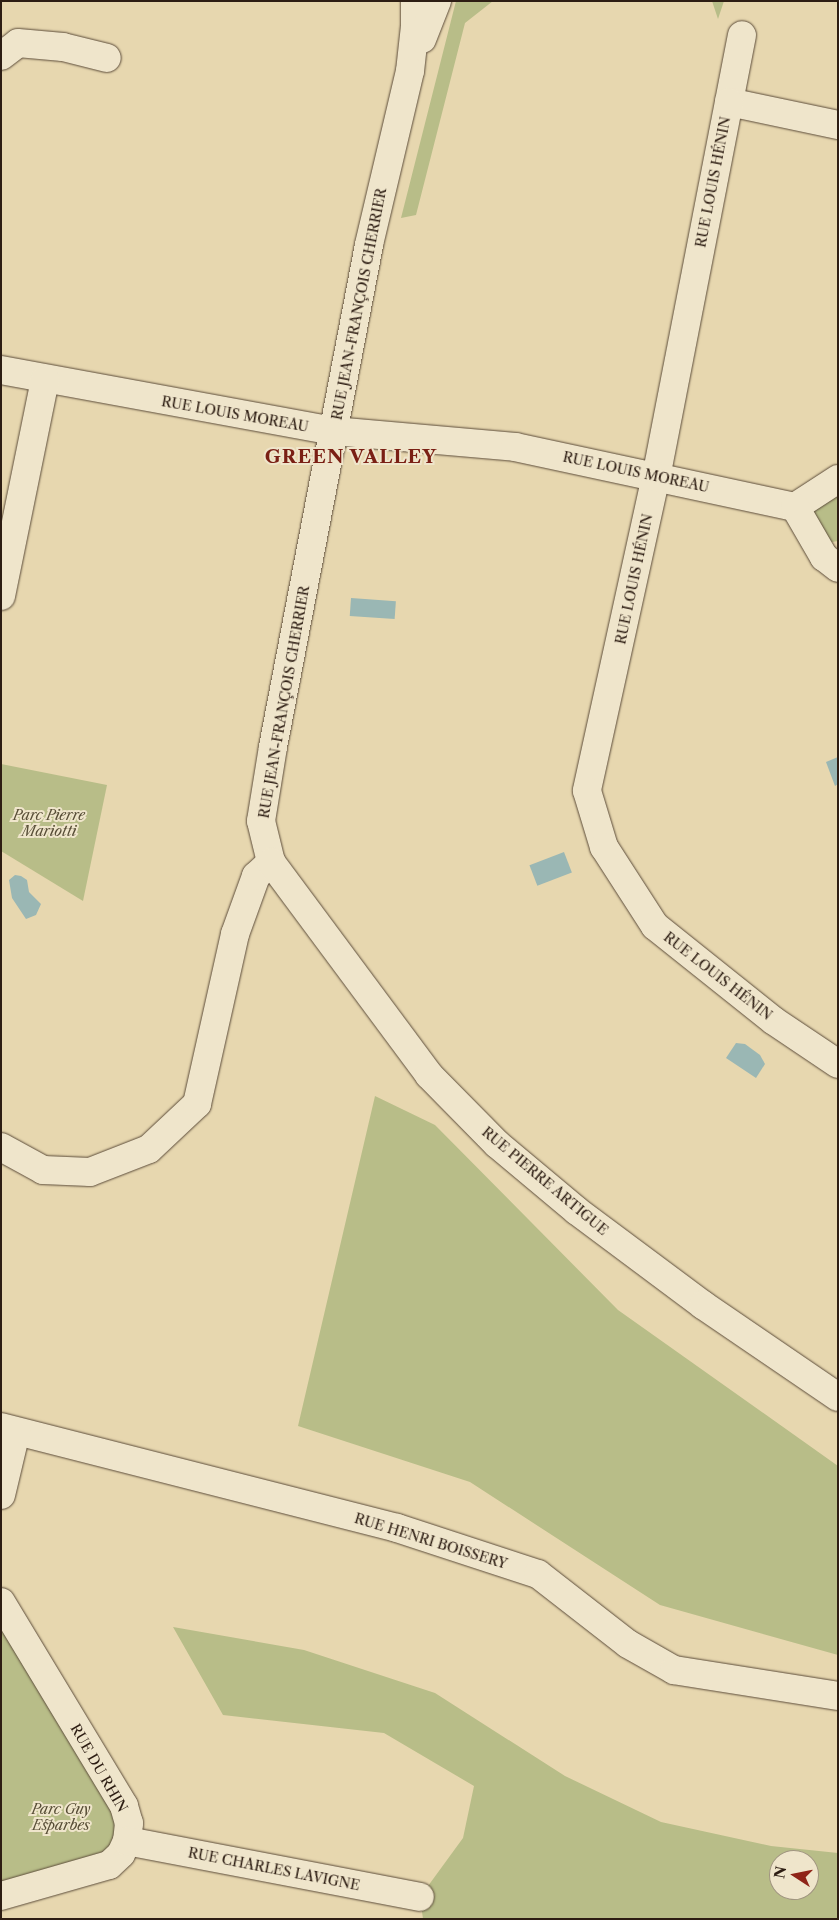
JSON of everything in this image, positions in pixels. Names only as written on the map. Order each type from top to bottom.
[{"type":"street","name":"RUE JEAN-FRANÇOIS CHERRIER","points":[[270,862],[262,821],[275,737],[372,230],[410,71],[415,26],[415,1]]},
{"type":"street","name":"RUE JEAN-FRANÇOIS CHERRIER","points":[[410,71],[437,1]]},
{"type":"street","points":[[729,102],[742,35]]},
{"type":"street","points":[[1,56],[18,44],[63,47],[107,58]]},
{"type":"street","name":"RUE LOUIS HÉNIN","points":[[838,124],[729,102],[656,476],[587,791],[604,847],[655,926],[774,1020],[838,1064]]},
{"type":"street","name":"RUE LOUIS MOREAU","points":[[1,370],[334,431],[515,447],[795,507]]},
{"type":"street","points":[[1,596],[45,379]]},
{"type":"street","points":[[838,479],[795,507],[824,557],[838,568]]},
{"type":"street","points":[[1,1147],[43,1170],[90,1172],[149,1149],[197,1104],[235,934],[256,876],[270,862]]},
{"type":"street","name":"RUE PIERRE ARTIGUE","points":[[270,862],[429,1075],[497,1144],[577,1211],[680,1287],[838,1397]]},
{"type":"street","points":[[1,1495],[9,1429]]},
{"type":"street","name":"RUE HENRI BOISSERY","points":[[9,1429],[397,1528],[538,1574],[628,1644],[674,1670],[838,1696]]},
{"type":"street","name":"RUE DU RHIN","points":[[1,1602],[124,1806],[129,1823],[127,1841]]},
{"type":"street","points":[[1,1896],[109,1865],[121,1854],[127,1841]]},
{"type":"street","name":"RUE CHARLES LAVIGNE","points":[[127,1841],[420,1897]]},
{"type":"green space","points":[[456,1],[493,1],[465,23],[416,215],[401,218]]},
{"type":"green space","points":[[712,1],[724,1],[718,19]]},
{"type":"green space","points":[[838,495],[838,541],[832,542],[818,536],[812,508]]},
{"type":"green space","name":"Parc Pierre Mariotti","points":[[1,764],[107,785],[83,901],[1,851]]},
{"type":"green space","points":[[375,1096],[435,1125],[618,1310],[838,1466],[838,1655],[660,1605],[470,1482],[298,1426]]},
{"type":"green space","name":"Parc Guy Esparbes","points":[[1,1602],[124,1806],[121,1854],[1,1896]]},
{"type":"green space","points":[[173,1627],[304,1650],[435,1693],[565,1776],[661,1822],[771,1846],[809,1850],[769,1850],[769,1900],[819,1900],[819,1851],[838,1853],[838,1919],[423,1919],[420,1897],[463,1838],[474,1786],[384,1733],[223,1715]]},
{"type":"water","points":[[351,598],[396,601],[395,619],[350,616]]},
{"type":"water","points":[[838,757],[838,784],[835,786],[826,762]]},
{"type":"water","points":[[564,852],[572,873],[537,886],[529,865]]},
{"type":"water","points":[[15,875],[27,880],[29,892],[41,904],[36,915],[26,919],[12,898],[9,880]]},
{"type":"water","points":[[736,1043],[745,1044],[760,1055],[765,1064],[756,1078],[726,1058]]},
{"type":"district","name":"GREEN VALLEY","points":[[351,457]]}]
